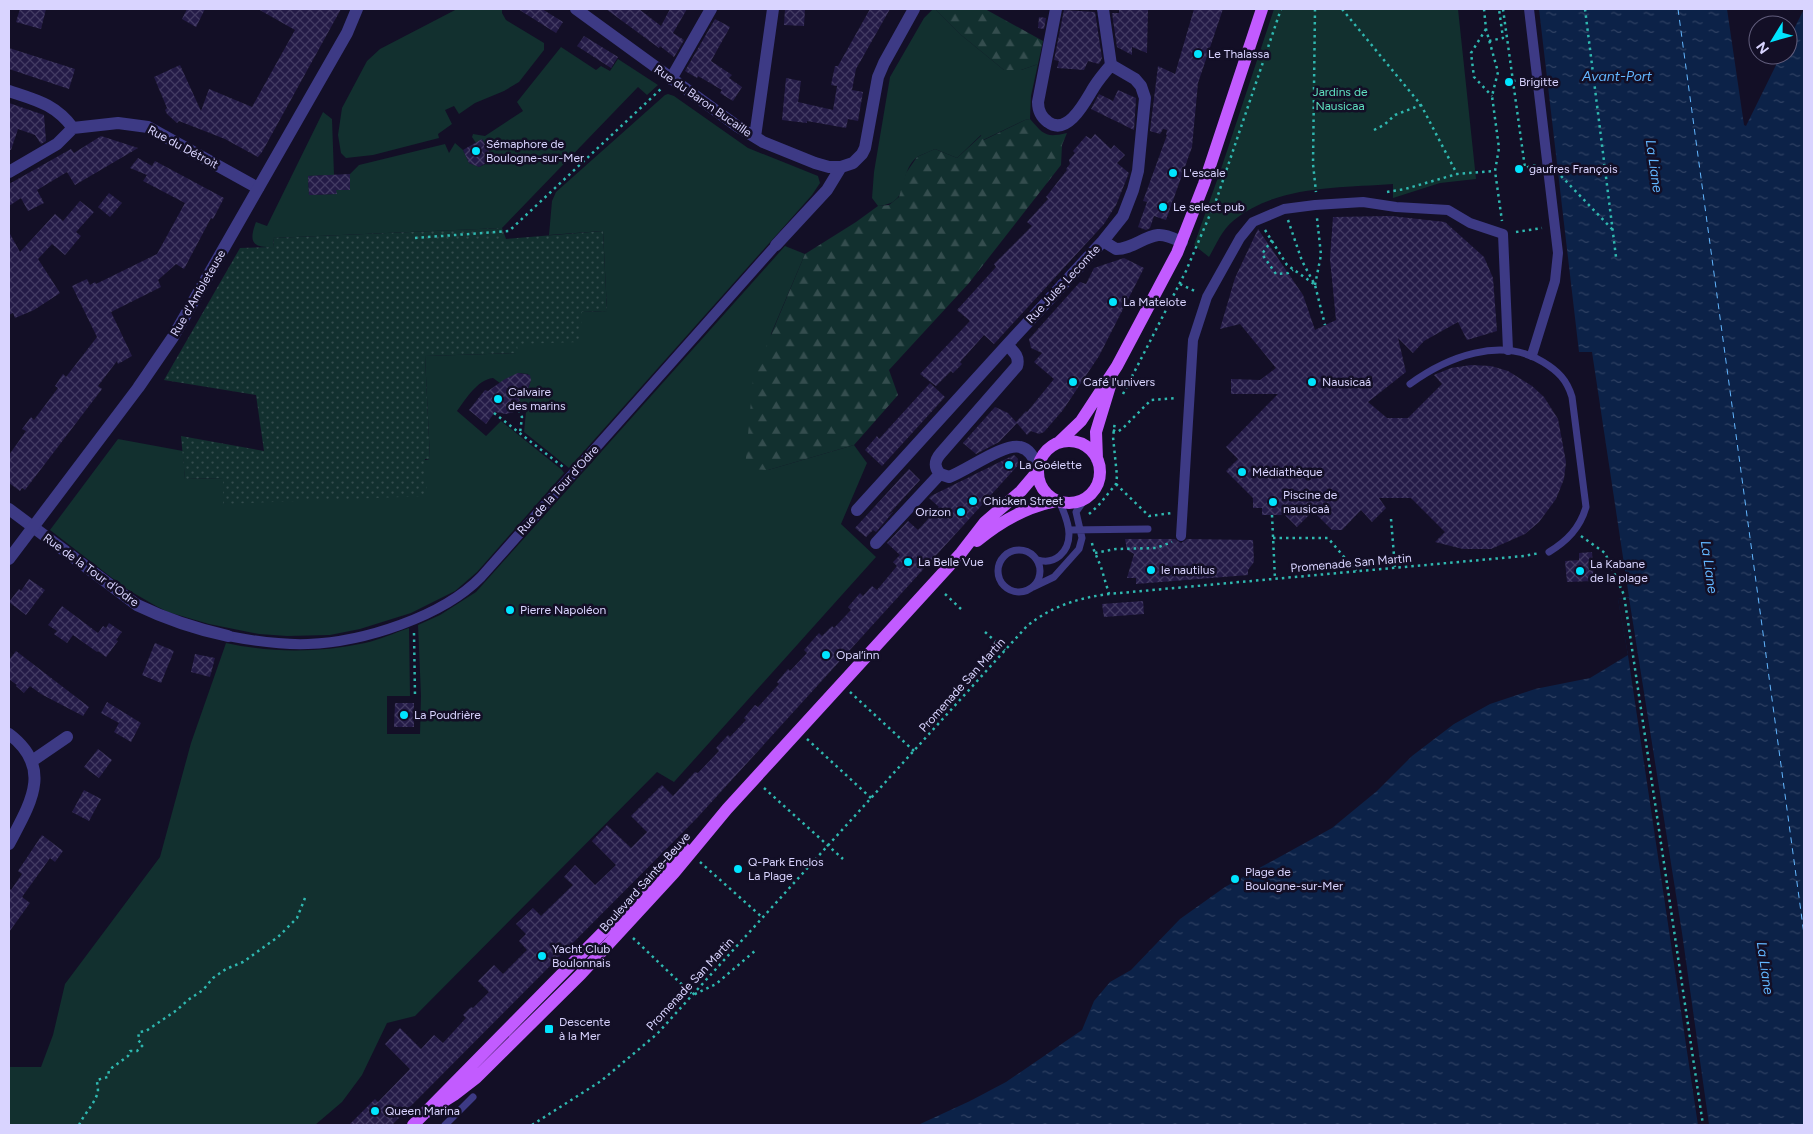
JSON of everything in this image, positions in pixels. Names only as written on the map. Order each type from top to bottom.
[{"type":"main road","points":[[1118,366],[1098,426],[1096,439],[1100,472],[1099,482],[1095,490],[1085,499],[1075,503],[1058,502],[1048,496],[1042,489],[1039,480],[1038,469],[1045,452],[1058,443],[1081,421],[1118,366],[1160,288],[1182,242],[1204,184],[1262,9]]},
{"type":"main road","points":[[1058,443],[1072,441],[1081,444],[1089,449],[1097,459]]},
{"type":"main road","name":"Boulevard Sainte-Beuve","points":[[413,1125],[427,1112],[476,1078],[567,988],[674,873],[727,809],[961,553],[985,522],[1021,491],[1038,469]]},
{"type":"main road","name":"Boulevard Sainte-Beuve","points":[[961,553],[990,530],[1012,516],[1030,508],[1058,502]]},
{"type":"street","name":"Rue d'Ambleteuse","points":[[9,559],[166,348],[349,30],[357,9]]},
{"type":"street","name":"Rue du Baron Bucaille","points":[[576,9],[755,138],[815,164],[841,167]]},
{"type":"street","points":[[671,79],[711,9]]},
{"type":"street","points":[[755,138],[773,9]]},
{"type":"street","name":"Rue de la Tour d'Odre","points":[[9,509],[137,605],[176,621],[228,636],[284,644],[318,644],[370,634],[413,619],[446,604],[475,583],[827,190],[841,167],[853,163],[862,154],[865,148],[878,77],[884,62],[914,9]]},
{"type":"street","points":[[1056,9],[1038,102],[1038,108],[1043,118],[1056,126],[1073,118],[1084,106],[1110,65],[1104,9]]},
{"type":"street","points":[[1530,9],[1558,253],[1557,272],[1532,355]]},
{"type":"street","points":[[1103,242],[1123,216],[1133,190],[1140,160],[1145,106],[1144,92],[1135,79],[1110,65]]},
{"type":"street","points":[[9,91],[52,107],[63,115],[73,128],[57,144],[9,172]]},
{"type":"street","name":"Rue du Détroit","points":[[73,128],[118,123],[148,127],[258,188]]},
{"type":"street","points":[[1181,536],[1193,340],[1208,297],[1240,238],[1253,222],[1284,209],[1363,202],[1396,207],[1448,210],[1470,223],[1503,234],[1508,350]]},
{"type":"street","name":"Rue Jules Lecomte","points":[[857,510],[1007,344],[1103,242],[1116,249],[1132,246],[1158,235],[1169,236],[1182,242]]},
{"type":"street","points":[[1007,344],[1018,358],[1017,366],[937,457],[935,466],[940,474],[946,477],[998,452],[1016,446],[1022,447],[1028,452],[1038,469]]},
{"type":"street","points":[[876,543],[940,474]]},
{"type":"street","points":[[9,734],[24,749],[32,761],[35,780],[33,796],[9,844]]},
{"type":"street","points":[[32,761],[68,737]]},
{"type":"lane","points":[[1410,384],[1438,366],[1460,357],[1486,351],[1508,350],[1532,355],[1559,373],[1565,380],[1572,397],[1586,500],[1584,515],[1574,531],[1566,540],[1549,552]]},
{"type":"lane","points":[[1032,587],[1040,575],[1040,568],[1038,560],[1030,552],[1016,550],[1006,554],[998,567],[1000,579],[1007,588],[1018,592],[1025,591],[1054,577],[1079,549],[1082,541],[1076,512],[1085,499]]},
{"type":"lane","points":[[1038,560],[1049,562],[1058,559],[1066,548],[1069,530],[1058,502]]},
{"type":"lane","points":[[1069,530],[1148,529]]},
{"type":"lane","points":[[445,1125],[472,1097]]},
{"type":"path","points":[[1315,9],[1313,164],[1316,190]]},
{"type":"path","points":[[1342,9],[1420,105],[1456,174]]},
{"type":"path","points":[[1482,9],[1498,72],[1492,96],[1500,148],[1496,171],[1503,234],[1556,226]]},
{"type":"path","points":[[1489,41],[1503,38],[1499,9]]},
{"type":"path","points":[[1503,9],[1524,168]]},
{"type":"path","points":[[1585,9],[1616,257]]},
{"type":"path","points":[[1486,29],[1472,53],[1474,77],[1492,96]]},
{"type":"path","points":[[415,238],[509,231],[671,79]]},
{"type":"path","points":[[1374,130],[1384,125],[1395,115],[1420,105]]},
{"type":"path","points":[[1548,163],[1612,229]]},
{"type":"path","points":[[1386,192],[1405,189],[1456,174],[1496,171]]},
{"type":"path","points":[[1284,209],[1302,261],[1315,285],[1325,325]]},
{"type":"path","points":[[1259,220],[1287,265],[1315,285]]},
{"type":"path","points":[[1315,285],[1321,255],[1318,229]]},
{"type":"path","points":[[1272,240],[1262,254],[1276,274],[1288,273],[1293,270]]},
{"type":"path","points":[[1180,284],[1208,297]]},
{"type":"path","points":[[1114,430],[1117,432],[1122,429],[1151,400],[1190,398]]},
{"type":"path","points":[[516,404],[522,417],[520,433]]},
{"type":"path","points":[[494,414],[572,474]]},
{"type":"path","points":[[1116,484],[1149,516],[1182,512]]},
{"type":"path","points":[[1272,515],[1275,579]]},
{"type":"path","points":[[1391,519],[1395,568]]},
{"type":"path","points":[[1574,531],[1605,553],[1624,595],[1703,1125]]},
{"type":"path","points":[[1094,553],[1116,549],[1156,548],[1180,539],[1181,536]]},
{"type":"path","points":[[1273,538],[1328,538],[1357,571]]},
{"type":"path","name":"Promenade San Martin","points":[[532,1125],[612,1073],[657,1034],[1027,626],[1044,614],[1077,599],[1109,594],[1524,556],[1549,552]]},
{"type":"path","points":[[1101,567],[1109,594]]},
{"type":"path","points":[[945,594],[961,609]]},
{"type":"path","points":[[413,619],[415,696]]},
{"type":"path","points":[[985,632],[1005,650]]},
{"type":"path","points":[[841,684],[914,751]]},
{"type":"path","points":[[799,731],[871,798]]},
{"type":"path","points":[[762,786],[843,859]]},
{"type":"path","points":[[697,859],[763,918]]},
{"type":"path","points":[[79,1125],[98,1091],[97,1080],[108,1077],[109,1070],[128,1056],[130,1051],[137,1050],[143,1045],[138,1040],[139,1032],[146,1031],[177,1010],[226,969],[242,962],[278,937],[297,918],[305,898]]},
{"type":"path","points":[[628,934],[693,995],[716,984],[756,950]]},
{"type":"green space","points":[[457,9],[502,9],[506,20],[544,43],[544,50],[519,82],[504,91],[475,103],[459,114],[454,106],[445,110],[452,124],[438,134],[439,138],[373,155],[346,158],[341,153],[338,135],[342,108],[367,61],[380,49]]},
{"type":"green space","points":[[933,9],[1004,70],[1021,70],[1038,64],[1031,96],[1030,119],[983,140],[981,135],[957,158],[935,149],[917,157],[907,172],[903,187],[896,200],[889,204],[878,206],[872,198],[874,172],[890,77],[924,18]]},
{"type":"green space","points":[[935,9],[985,9],[1043,41],[1038,64],[1021,70],[1004,70],[960,34]]},
{"type":"green space","name":"Jardins de Nausicaa","points":[[1274,9],[1458,9],[1476,179],[1440,183],[1393,198],[1393,184],[1309,190],[1269,201],[1250,209],[1233,221],[1222,233],[1209,257],[1194,245]]},
{"type":"green space","points":[[561,47],[596,70],[601,66],[610,71],[618,59],[658,85],[647,95],[638,87],[502,228],[273,238],[274,247],[261,246],[254,243],[252,235],[256,222],[267,226],[323,112],[332,119],[334,175],[308,176],[309,195],[336,194],[336,190],[350,190],[350,174],[359,165],[445,144],[449,153],[455,143],[463,150],[469,163],[479,167],[488,163],[490,153],[482,139],[476,143],[472,137],[473,134],[485,136],[523,111],[517,102]]},
{"type":"green space","points":[[668,94],[674,96],[748,148],[818,176],[820,183],[812,195],[569,468],[524,432],[526,412],[518,398],[528,389],[531,380],[528,374],[518,373],[500,383],[493,378],[482,382],[472,391],[457,411],[486,436],[501,421],[564,473],[477,572],[455,591],[411,613],[360,629],[330,635],[287,636],[259,634],[209,624],[168,612],[125,588],[50,530],[118,439],[183,451],[185,479],[223,478],[223,504],[430,459],[425,356],[517,353],[517,344],[581,312],[607,311],[603,231],[549,235],[552,201],[556,192]]},
{"type":"green space","points":[[1030,119],[1046,134],[1067,133],[1062,145],[1061,165],[969,283],[889,370],[898,395],[854,445],[768,470],[745,469],[753,378],[805,254],[878,206],[889,205],[899,197],[906,173],[917,157],[935,149],[957,158],[982,135],[984,140]]},
{"type":"green space","points":[[502,228],[506,239],[603,231],[607,311],[582,312],[580,342],[517,344],[518,353],[425,356],[430,459],[425,459],[427,496],[223,504],[223,478],[185,479],[181,436],[264,451],[256,395],[164,380],[240,248],[274,247],[273,238]]},
{"type":"green space","points":[[785,246],[805,254],[771,334],[768,470],[854,445],[867,463],[841,524],[876,557],[674,782],[657,772],[415,1016],[387,1023],[362,1075],[342,1102],[315,1125],[9,1125],[9,1067],[41,1067],[53,1035],[65,984],[160,857],[191,743],[226,643],[278,650],[330,649],[370,642],[409,628],[410,696],[387,696],[387,734],[420,734],[421,696],[418,625],[440,615],[476,592]]},
{"type":"water","points":[[1539,9],[1727,9],[1744,125],[1746,126],[1776,65],[1798,65],[1798,21],[1804,9],[1804,1125],[918,1125],[1006,1082],[1082,1030],[1094,1001],[1110,982],[1131,970],[1180,919],[1225,887],[1332,828],[1377,791],[1412,756],[1454,724],[1490,704],[1535,689],[1590,678],[1628,655],[1618,599],[1629,597],[1592,352],[1579,352]]},
{"type":"pier","points":[[1629,598],[1682,933],[1709,1125],[1698,1125],[1618,599]]},
{"type":"building","points":[[20,9],[46,9],[41,29],[16,22]]},
{"type":"building","points":[[187,9],[205,9],[196,27],[182,19]]},
{"type":"building","points":[[258,9],[341,9],[258,157],[225,139],[179,121],[177,123],[165,110],[167,108],[154,77],[180,65],[201,111],[209,89],[252,107],[295,30]]},
{"type":"building","points":[[518,9],[542,9],[563,22],[556,33]]},
{"type":"building","points":[[606,9],[639,9],[661,26],[670,9],[687,9],[673,33],[684,40],[674,57]]},
{"type":"building","points":[[785,9],[805,9],[804,26],[784,25]]},
{"type":"building","points":[[870,9],[890,9],[856,69],[852,90],[863,92],[858,121],[848,119],[846,128],[807,121],[807,123],[782,120],[786,78],[801,81],[798,102],[833,110],[837,86],[831,85],[835,66],[838,66]]},
{"type":"building","points":[[1119,9],[1148,9],[1147,53],[1132,47],[1132,55],[1117,47],[1112,13],[1119,13]]},
{"type":"building","points":[[1194,9],[1223,9],[1198,83],[1192,147],[1166,220],[1154,216],[1150,228],[1146,230],[1138,227],[1147,202],[1143,201],[1167,135],[1167,130],[1163,129],[1160,134],[1150,131],[1158,66],[1175,74]]},
{"type":"building","points":[[1064,10],[1095,12],[1102,58],[1099,64],[1088,61],[1084,70],[1057,68],[1059,61],[1054,60]]},
{"type":"building","points":[[1039,17],[1046,18],[1044,29],[1038,28]]},
{"type":"building","points":[[715,19],[730,27],[711,61],[732,75],[729,78],[742,87],[733,101],[720,93],[722,90],[685,71]]},
{"type":"building","points":[[584,36],[618,57],[611,68],[577,46]]},
{"type":"building","points":[[9,48],[75,69],[69,89],[9,69]]},
{"type":"building","points":[[1118,90],[1136,98],[1134,130],[1091,109],[1099,94],[1113,101]]},
{"type":"building","points":[[9,103],[44,115],[46,141],[41,144],[35,135],[18,129],[11,150],[9,150]]},
{"type":"building","points":[[1095,134],[1111,149],[1114,145],[1125,155],[1117,163],[1129,173],[1116,205],[1104,224],[994,344],[984,335],[960,362],[962,364],[953,373],[951,371],[936,386],[920,374],[970,321],[957,310],[996,267],[994,264],[1032,226],[1027,222],[1048,199],[1046,197],[1067,170],[1070,164],[1069,160],[1075,153],[1073,151],[1086,136],[1091,139]]},
{"type":"building","points":[[101,136],[138,148],[75,185],[67,172],[37,190],[44,203],[28,211],[21,198],[9,206],[9,184],[71,149],[74,153]]},
{"type":"building","name":"Sémaphore de Boulogne-sur-Mer","points":[[482,139],[490,153],[488,162],[479,167],[469,163],[463,150]]},
{"type":"building","points":[[138,158],[152,166],[155,161],[224,198],[213,219],[211,218],[184,269],[176,264],[158,280],[161,287],[111,312],[132,356],[118,364],[117,361],[98,386],[102,389],[25,490],[22,488],[20,491],[9,483],[9,455],[26,431],[22,429],[31,417],[34,420],[58,388],[55,386],[63,374],[66,377],[97,337],[72,286],[87,279],[90,285],[95,282],[96,284],[157,254],[185,203],[143,181],[147,175],[130,168]]},
{"type":"building","points":[[350,174],[350,190],[336,190],[337,194],[309,195],[308,176]]},
{"type":"building","points":[[109,193],[122,203],[110,217],[98,207]]},
{"type":"building","points":[[80,201],[94,212],[76,232],[81,236],[65,255],[52,244],[38,259],[60,293],[34,310],[15,318],[13,313],[9,315],[9,232],[20,252],[55,214],[63,221]]},
{"type":"building","name":"Nausicaá","points":[[1391,216],[1445,222],[1484,257],[1493,278],[1497,331],[1467,340],[1458,322],[1424,341],[1413,353],[1398,338],[1406,372],[1368,402],[1387,418],[1408,418],[1442,384],[1434,375],[1451,368],[1471,365],[1491,366],[1508,371],[1532,386],[1544,397],[1558,419],[1566,462],[1564,479],[1556,499],[1539,522],[1525,534],[1491,549],[1463,549],[1435,542],[1445,532],[1411,498],[1379,498],[1386,508],[1372,522],[1361,510],[1342,530],[1332,530],[1313,511],[1297,527],[1285,515],[1262,515],[1262,508],[1253,508],[1253,498],[1226,471],[1238,459],[1226,447],[1278,394],[1231,394],[1231,379],[1260,380],[1276,368],[1240,324],[1220,329],[1235,278],[1258,229],[1303,295],[1315,330],[1336,320],[1330,259],[1333,217]]},
{"type":"building","points":[[1124,258],[1144,268],[1099,356],[1063,410],[1044,432],[1039,434],[1031,431],[1027,435],[1017,423],[999,442],[976,454],[963,443],[995,407],[1008,413],[1016,422],[1027,412],[1054,379],[1034,362],[1042,353],[1031,348],[1029,339],[1080,282],[1086,284],[1094,268]]},
{"type":"building","name":"Calvaire des marins","points":[[518,373],[530,375],[531,380],[528,389],[519,399],[520,401],[511,407],[514,412],[506,414],[495,412],[486,424],[469,410],[485,390],[488,391],[505,379]]},
{"type":"building","points":[[930,383],[945,397],[882,466],[865,450],[877,436],[879,439]]},
{"type":"building","points":[[1014,455],[1021,462],[697,818],[392,1125],[349,1125],[375,1099],[378,1102],[410,1069],[385,1044],[400,1028],[421,1049],[434,1035],[443,1043],[466,1018],[463,1015],[489,992],[478,981],[494,965],[503,974],[527,950],[519,941],[526,934],[516,924],[533,908],[541,916],[573,885],[564,877],[575,865],[595,885],[616,865],[592,841],[607,825],[631,848],[647,832],[631,816],[662,785],[673,796],[695,772],[698,773],[719,751],[716,748],[728,735],[730,737],[746,720],[744,718],[755,705],[758,707],[779,684],[777,682],[788,669],[790,671],[807,653],[804,650],[819,633],[822,636],[832,626],[834,628],[851,610],[848,607],[860,593],[863,596],[872,586],[877,590],[897,566],[893,562],[900,555],[887,543],[908,521],[918,530],[939,507],[929,498]]},
{"type":"building","points":[[909,469],[920,480],[888,515],[893,512],[876,532],[873,530],[866,537],[855,528]]},
{"type":"building","points":[[1125,539],[1175,539],[1181,543],[1187,539],[1253,540],[1254,562],[1248,570],[1248,575],[1136,584],[1136,578],[1127,578],[1134,554],[1127,550]]},
{"type":"building","name":"La Kabane de la plage","points":[[1592,552],[1594,581],[1567,582],[1565,561],[1579,560],[1579,553]]},
{"type":"building","points":[[29,579],[45,590],[26,615],[9,602],[19,589],[21,591]]},
{"type":"building","points":[[1143,601],[1144,614],[1104,617],[1102,604]]},
{"type":"building","points":[[62,606],[98,633],[103,626],[106,628],[109,623],[122,632],[106,657],[73,635],[67,643],[54,634],[57,631],[48,625]]},
{"type":"building","points":[[155,643],[174,651],[161,683],[142,675]]},
{"type":"building","points":[[16,651],[89,707],[83,716],[41,694],[30,686],[24,693],[16,686],[9,679],[9,660]]},
{"type":"building","points":[[195,654],[215,658],[210,677],[191,672]]},
{"type":"building","points":[[107,702],[141,723],[131,742],[114,732],[119,723],[101,713]]},
{"type":"building","name":"La Poudrière","points":[[395,703],[414,703],[414,727],[394,727]]},
{"type":"building","points":[[98,749],[112,760],[99,778],[84,767]]},
{"type":"building","points":[[84,790],[101,799],[89,821],[72,812]]},
{"type":"building","points":[[42,835],[63,851],[55,862],[50,858],[22,897],[30,903],[9,932],[9,888],[11,890],[22,874],[18,871]]},
{"type":"ferry route","points":[[1678,9],[1804,934]]},
{"type":"place","name":"Le Thalassa","points":[[1198,54]]},
{"type":"place","name":"Brigitte","points":[[1509,82]]},
{"type":"place","name":"Sémaphore de Boulogne-sur-Mer","points":[[476,151]]},
{"type":"place","name":"gaufres François","points":[[1519,169]]},
{"type":"place","name":"L'escale","points":[[1173,173]]},
{"type":"place","name":"Le select pub","points":[[1163,207]]},
{"type":"place","name":"La Matelote","points":[[1113,302]]},
{"type":"place","name":"Café l'univers","points":[[1073,382]]},
{"type":"place","name":"Nausicaá","points":[[1312,382]]},
{"type":"place","name":"Calvaire des marins","points":[[498,399]]},
{"type":"place","name":"La Goélette","points":[[1009,465]]},
{"type":"place","name":"Médiathèque","points":[[1242,472]]},
{"type":"place","name":"Chicken Street","points":[[973,501]]},
{"type":"place","name":"Piscine de nausicaà","points":[[1273,502]]},
{"type":"place","name":"Orizon","points":[[961,512]]},
{"type":"place","name":"La Belle Vue","points":[[908,562]]},
{"type":"place","name":"le nautilus","points":[[1151,570]]},
{"type":"place","name":"La Kabane de la plage","points":[[1580,571]]},
{"type":"place","name":"Pierre Napoléon","points":[[510,610]]},
{"type":"place","name":"Opal’inn","points":[[826,655]]},
{"type":"place","name":"La Poudrière","points":[[404,715]]},
{"type":"place","name":"Q-Park Enclos La Plage","points":[[738,869]]},
{"type":"place","name":"Plage de Boulogne-sur-Mer","points":[[1235,879]]},
{"type":"place","name":"Yacht Club Boulonnais","points":[[542,956]]},
{"type":"place","name":"Descente à la Mer","points":[[549,1029]]},
{"type":"place","name":"Queen Marina","points":[[375,1111]]},
{"type":"water label","name":"Avant-Port","points":[[1617,76]]},
{"type":"water label","name":"La Liane","points":[[1654,166]]},
{"type":"water label","name":"La Liane","points":[[1709,567]]},
{"type":"water label","name":"La Liane","points":[[1765,968]]}]
